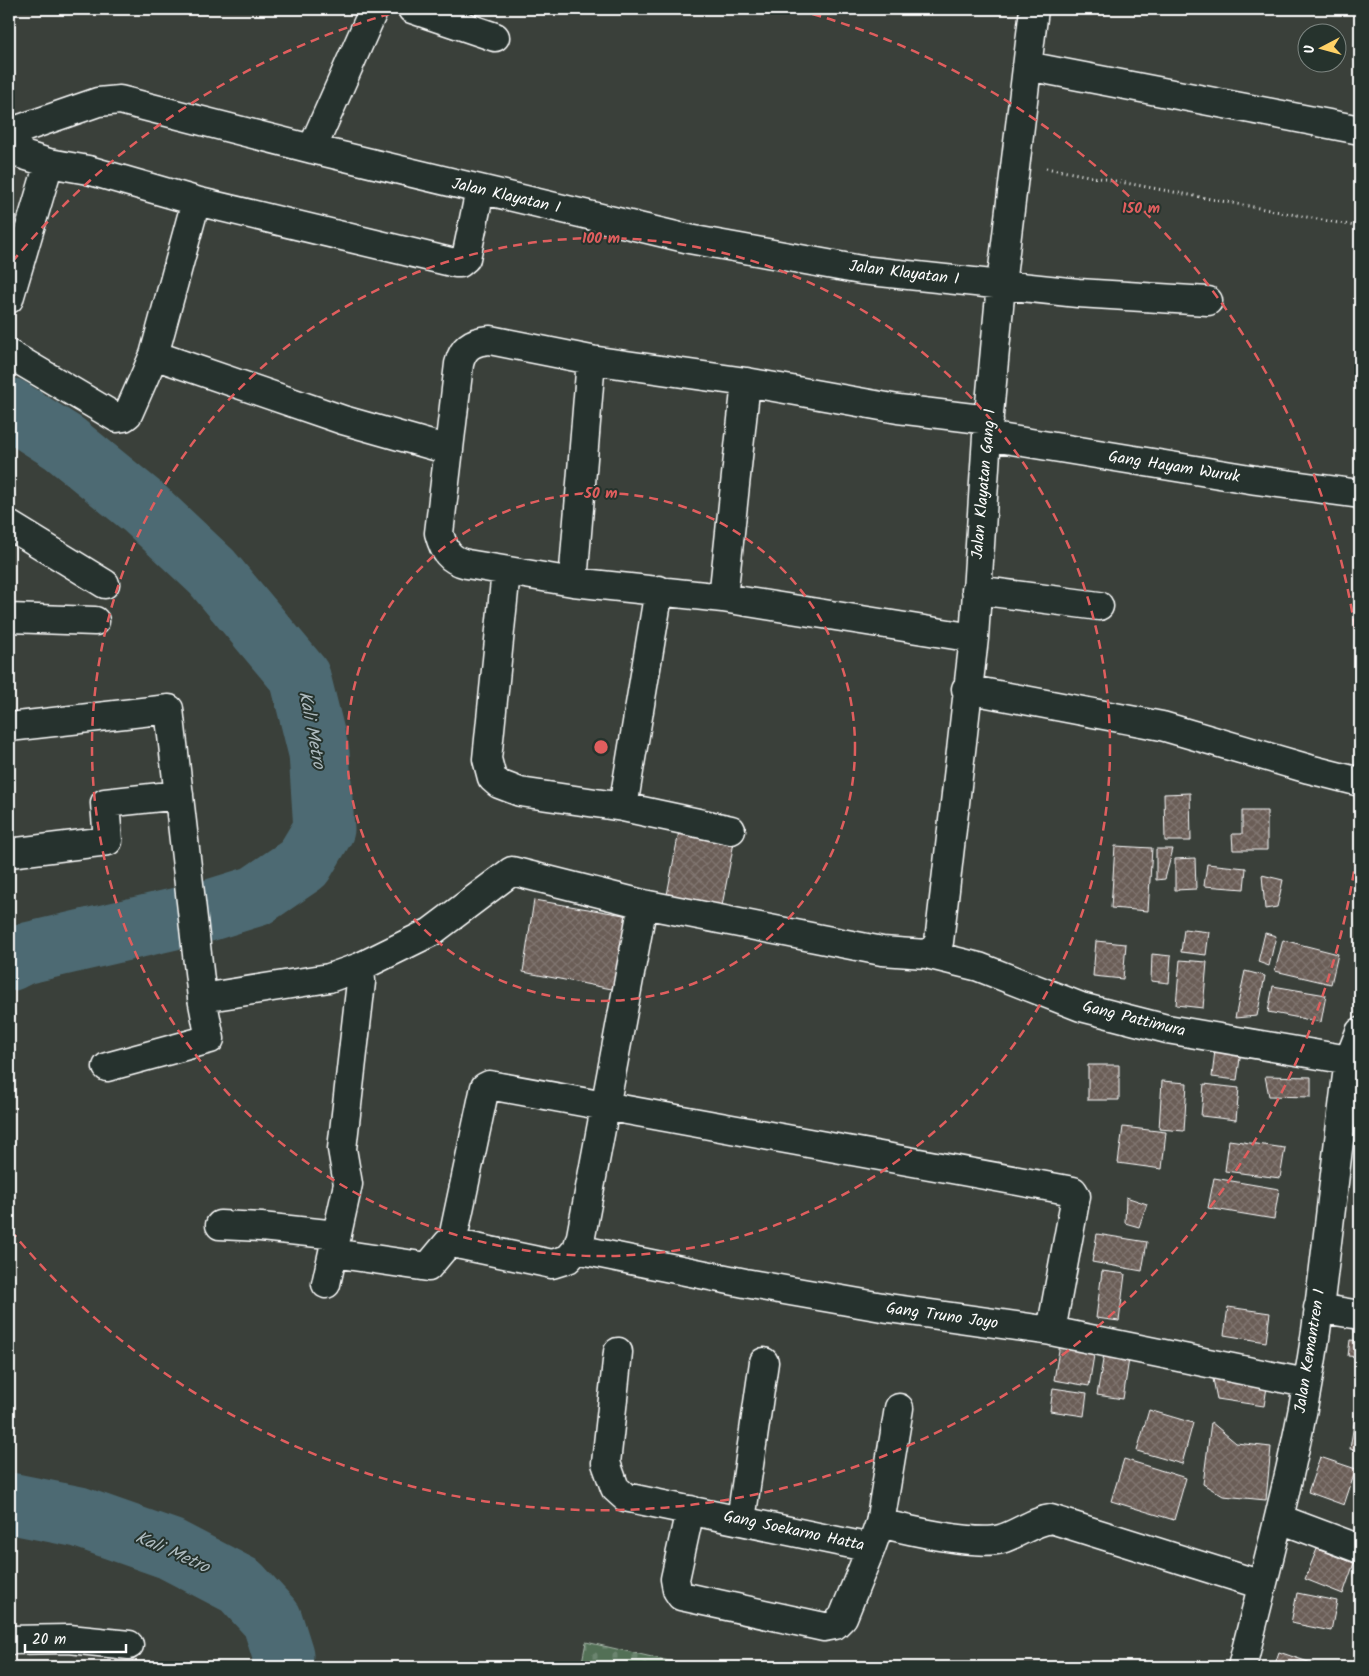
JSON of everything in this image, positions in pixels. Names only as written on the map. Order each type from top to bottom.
[{"type":"street","points":[[312,149],[374,9]]},
{"type":"street","points":[[412,9],[495,37]]},
{"type":"street","name":"Jalan Klayatan Gang 1","points":[[926,954],[934,950],[939,942],[966,689],[974,638],[988,428],[1001,285],[1034,9]]},
{"type":"street","points":[[1027,66],[1360,130]]},
{"type":"street","name":"Jalan Klayatan I","points":[[49,162],[20,154],[15,140],[20,129],[98,102],[120,100],[480,190],[699,241],[861,270],[1078,293],[1208,301]]},
{"type":"street","points":[[9,299],[49,162],[88,170],[196,201],[455,263],[466,258],[480,190]]},
{"type":"street","points":[[9,354],[117,418],[124,418],[128,414],[154,355],[196,201]]},
{"type":"street","name":"Gang Hayam Wuruk","points":[[974,638],[723,598],[573,582],[454,561],[446,553],[439,533],[461,354],[468,346],[478,341],[490,340],[591,360],[746,382],[898,409],[1256,480],[1360,494]]},
{"type":"street","points":[[154,355],[343,420],[449,450]]},
{"type":"street","points":[[573,582],[591,360]]},
{"type":"street","points":[[723,598],[746,382]]},
{"type":"street","points":[[9,525],[105,584]]},
{"type":"street","points":[[506,571],[487,759],[492,778],[499,784],[520,792],[623,807],[731,830]]},
{"type":"street","points":[[623,807],[659,590]]},
{"type":"street","points":[[976,590],[1099,606]]},
{"type":"street","points":[[9,618],[95,621]]},
{"type":"street","points":[[966,689],[1162,726],[1360,782]]},
{"type":"street","points":[[9,727],[169,710],[202,998],[210,1039],[108,1067]]},
{"type":"street","points":[[9,853],[108,840],[105,803],[179,795]]},
{"type":"street","name":"Gang Pattimura","points":[[360,967],[431,932],[512,871],[643,904],[882,951],[926,954],[979,967],[1081,1007],[1167,1029],[1349,1060]]},
{"type":"street","points":[[220,1225],[261,1227],[428,1267],[448,1243],[552,1264],[568,1259],[577,1249],[581,1236],[643,904]]},
{"type":"street","points":[[202,998],[329,978],[360,967],[361,982],[342,1149],[348,1184],[326,1284]]},
{"type":"street","name":"Jalan Kemantren 1","points":[[1242,1667],[1280,1519],[1306,1383],[1318,1308],[1349,1060],[1360,1032]]},
{"type":"street","points":[[452,1243],[485,1088],[489,1085],[605,1108],[1074,1191],[1076,1196],[1051,1332]]},
{"type":"street","name":"Gang Truno Joyo","points":[[577,1249],[745,1283],[888,1308],[1051,1332],[1306,1383]]},
{"type":"street","points":[[1318,1308],[1360,1315]]},
{"type":"street","name":"Gang Soekarno Hatta","points":[[618,1352],[606,1463],[615,1488],[625,1497],[871,1548],[880,1523],[978,1540],[1000,1539],[1031,1527],[1042,1520],[1051,1519],[1262,1585]]},
{"type":"street","points":[[741,1520],[764,1362]]},
{"type":"street","points":[[880,1523],[899,1408]]},
{"type":"street","points":[[690,1510],[674,1579],[677,1590],[682,1596],[824,1627],[835,1626],[843,1617],[871,1548]]},
{"type":"street","points":[[1280,1519],[1360,1548]]},
{"type":"street","points":[[9,1640],[69,1639],[129,1645]]},
{"type":"path","points":[[1015,163],[1360,227]]},
{"type":"green space","points":[[586,1642],[696,1667],[581,1667]]},
{"type":"building","points":[[1190,793],[1191,841],[1165,841],[1164,794]]},
{"type":"building","points":[[1242,811],[1267,811],[1267,850],[1233,850],[1232,834],[1242,834]]},
{"type":"building","points":[[680,826],[735,837],[722,906],[667,895]]},
{"type":"building","points":[[1115,846],[1152,848],[1148,911],[1111,908]]},
{"type":"building","points":[[1156,849],[1173,849],[1165,879],[1156,880]]},
{"type":"building","points":[[1195,858],[1196,889],[1175,890],[1175,859]]},
{"type":"building","points":[[1207,864],[1246,868],[1244,889],[1204,886]]},
{"type":"building","points":[[1262,875],[1283,880],[1277,907],[1265,909]]},
{"type":"building","points":[[534,900],[630,916],[617,990],[523,972]]},
{"type":"building","points":[[1184,929],[1209,932],[1206,955],[1181,952]]},
{"type":"building","points":[[1265,933],[1276,936],[1269,966],[1258,962]]},
{"type":"building","points":[[1283,940],[1338,954],[1331,984],[1275,971]]},
{"type":"building","points":[[1096,941],[1126,944],[1123,979],[1093,976]]},
{"type":"building","points":[[1152,954],[1171,956],[1169,983],[1151,981]]},
{"type":"building","points":[[1180,960],[1207,962],[1203,1008],[1176,1005]]},
{"type":"building","points":[[1245,971],[1265,976],[1257,1016],[1235,1018]]},
{"type":"building","points":[[1273,986],[1326,995],[1321,1022],[1268,1012]]},
{"type":"building","points":[[1216,1041],[1242,1044],[1237,1080],[1212,1077]]},
{"type":"building","points":[[1088,1065],[1119,1065],[1119,1100],[1088,1100]]},
{"type":"building","points":[[1265,1076],[1311,1077],[1311,1097],[1269,1096]]},
{"type":"building","points":[[1162,1081],[1187,1083],[1184,1131],[1159,1129]]},
{"type":"building","points":[[1204,1084],[1239,1088],[1236,1120],[1201,1116]]},
{"type":"building","points":[[1123,1127],[1166,1132],[1162,1169],[1118,1163]]},
{"type":"building","points":[[1229,1140],[1285,1148],[1280,1178],[1225,1171]]},
{"type":"building","points":[[1214,1178],[1279,1189],[1274,1219],[1208,1208]]},
{"type":"building","points":[[1126,1197],[1147,1204],[1139,1227],[1125,1223]]},
{"type":"building","points":[[1097,1234],[1147,1242],[1142,1271],[1092,1262]]},
{"type":"building","points":[[1102,1271],[1125,1274],[1119,1321],[1096,1318]]},
{"type":"building","points":[[1228,1307],[1270,1313],[1266,1342],[1224,1335]]},
{"type":"building","points":[[1350,1340],[1360,1341],[1360,1357],[1348,1356]]},
{"type":"building","points":[[1060,1344],[1095,1349],[1089,1386],[1054,1380]]},
{"type":"building","points":[[1105,1348],[1130,1352],[1123,1399],[1097,1395]]},
{"type":"building","points":[[1213,1379],[1267,1387],[1264,1406],[1217,1399]]},
{"type":"building","points":[[1053,1388],[1087,1393],[1084,1416],[1050,1411]]},
{"type":"building","points":[[1149,1410],[1193,1423],[1182,1464],[1137,1451]]},
{"type":"building","points":[[1356,1411],[1360,1411],[1360,1451],[1350,1449]]},
{"type":"building","points":[[1211,1422],[1236,1443],[1271,1447],[1266,1500],[1223,1496],[1203,1484]]},
{"type":"building","points":[[1320,1457],[1356,1469],[1344,1505],[1308,1492]]},
{"type":"building","points":[[1124,1459],[1186,1478],[1174,1520],[1111,1501]]},
{"type":"building","points":[[1317,1549],[1354,1563],[1343,1594],[1305,1579]]},
{"type":"building","points":[[1297,1593],[1337,1601],[1331,1631],[1291,1623]]},
{"type":"building","points":[[1279,1652],[1323,1667],[1274,1667]]},
{"type":"building","points":[[1356,1656],[1360,1658],[1360,1667],[1353,1667]]},
{"type":"waterway","name":"Kali Metro","points":[[9,408],[64,443],[144,508],[212,572],[300,677],[319,753],[324,829],[303,864],[256,896],[204,912],[23,954],[9,961]]},
{"type":"waterway","name":"Kali Metro","points":[[9,1503],[79,1517],[170,1549],[241,1586],[272,1620],[283,1655],[282,1667]]}]
